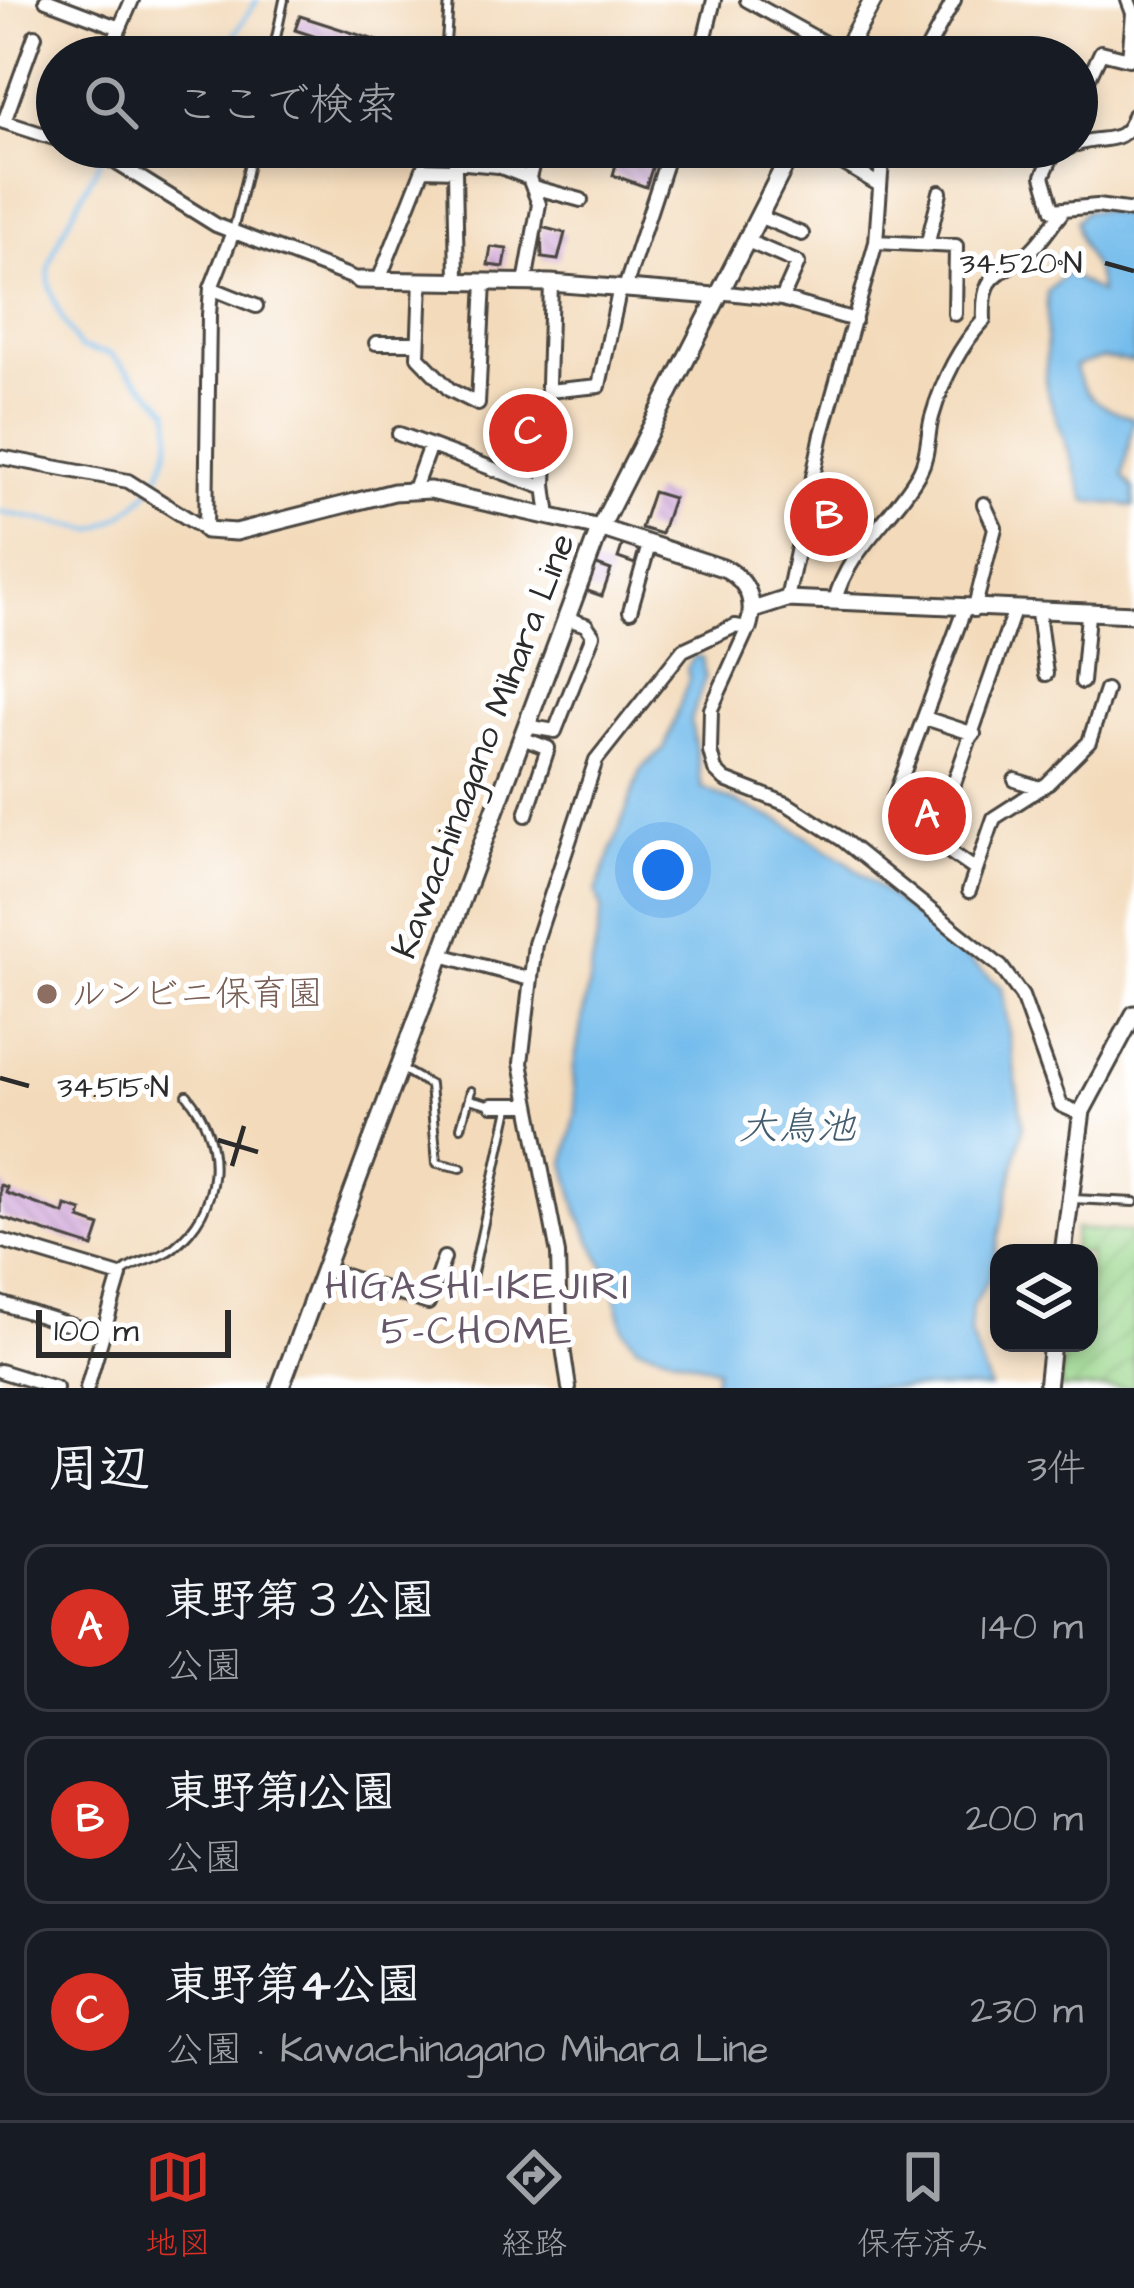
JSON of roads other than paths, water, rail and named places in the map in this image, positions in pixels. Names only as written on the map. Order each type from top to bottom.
[{"type":"main road","points":[[855,36],[873,0]]},
{"type":"main road","name":"Kawachinagano Mihara Line","points":[[280,1388],[601,528],[783,168]]},
{"type":"street","points":[[46,0],[120,28]]},
{"type":"street","points":[[116,36],[132,0]]},
{"type":"street","points":[[706,36],[715,0]]},
{"type":"street","points":[[747,0],[810,36]]},
{"type":"street","points":[[934,36],[954,0]]},
{"type":"street","points":[[1098,58],[1101,52],[1129,59],[1133,14],[1128,0]]},
{"type":"street","points":[[34,36],[2,121],[36,133]]},
{"type":"street","points":[[1098,142],[1115,140],[1130,127],[1134,115]]},
{"type":"street","points":[[125,168],[191,213],[358,280],[551,283],[782,299],[855,320]]},
{"type":"street","points":[[502,168],[581,200]]},
{"type":"street","points":[[525,283],[539,204],[531,182],[533,168]]},
{"type":"street","points":[[548,391],[599,386],[622,287],[664,168]]},
{"type":"street","points":[[851,168],[878,184]]},
{"type":"street","points":[[787,599],[822,434],[876,242],[880,168]]},
{"type":"street","points":[[1048,168],[1044,192],[1053,210],[1134,211]]},
{"type":"street","points":[[380,280],[423,169],[455,170],[457,280]]},
{"type":"street","points":[[928,242],[940,192]]},
{"type":"street","points":[[835,601],[842,574],[892,515],[923,466],[931,419],[962,342],[984,320],[983,295],[990,280],[1038,244],[1065,209]]},
{"type":"street","points":[[758,216],[802,234]]},
{"type":"street","points":[[206,530],[212,287],[233,232]]},
{"type":"street","points":[[745,240],[798,263],[782,299]]},
{"type":"street","points":[[876,242],[956,246],[955,314]]},
{"type":"street","points":[[421,280],[418,357],[450,391],[478,404],[484,281]]},
{"type":"street","points":[[549,517],[545,488],[551,283]]},
{"type":"street","points":[[212,287],[256,306]]},
{"type":"street","points":[[376,344],[418,344]]},
{"type":"street","points":[[399,434],[545,488]]},
{"type":"street","points":[[413,489],[430,445]]},
{"type":"street","points":[[0,457],[128,481],[206,530],[236,532],[413,489],[601,528],[735,574],[753,610],[709,716],[710,752],[719,775],[787,804],[843,840],[1001,967],[1022,996],[1061,1105],[1081,1114]]},
{"type":"street","points":[[976,870],[892,806],[969,610],[983,541],[995,528],[985,504]]},
{"type":"street","points":[[630,611],[649,545]]},
{"type":"street","points":[[753,610],[787,599],[1134,614]]},
{"type":"street","points":[[934,841],[1014,611]]},
{"type":"street","points":[[1038,613],[1046,674]]},
{"type":"street","points":[[1082,682],[1088,615]]},
{"type":"street","points":[[524,732],[555,731],[593,635],[586,625],[566,617]]},
{"type":"street","points":[[569,1388],[560,1327],[558,1254],[521,1063],[530,979],[548,895],[596,760],[683,650],[735,626],[748,628]]},
{"type":"street","points":[[968,891],[994,818],[1040,788],[1089,742],[1106,690]]},
{"type":"street","points":[[925,718],[974,734]]},
{"type":"street","points":[[524,732],[548,748],[526,815]]},
{"type":"street","points":[[1015,780],[1040,788]]},
{"type":"street","points":[[441,955],[530,979]]},
{"type":"street","points":[[1064,1244],[1081,1114],[1134,1014]]},
{"type":"street","points":[[492,1105],[527,1105]]},
{"type":"street","points":[[0,1240],[120,1276],[87,1388]]},
{"type":"street","points":[[324,1269],[428,1303],[444,1258]]},
{"type":"street","points":[[0,1303],[102,1335]]},
{"type":"street","points":[[1047,1388],[1051,1352]]},
{"type":"street","points":[[0,1371],[56,1388]]},
{"type":"lane","points":[[276,36],[284,0]]},
{"type":"lane","points":[[446,36],[449,0]]},
{"type":"lane","points":[[233,232],[248,168]]},
{"type":"lane","points":[[399,1067],[430,1085],[437,1163],[461,1168]]},
{"type":"lane","points":[[120,1276],[175,1247],[207,1203],[215,1162],[212,1134],[187,1095]]},
{"type":"lane","points":[[461,1127],[470,1095],[492,1105]]},
{"type":"lane","points":[[469,1294],[509,1105]]},
{"type":"lane","points":[[1070,1199],[1134,1202]]},
{"type":"water","points":[[1086,211],[1134,217],[1134,362],[1102,358],[1075,366],[1096,401],[1134,418],[1123,476],[1134,489],[1134,506],[1086,501],[1046,388],[1047,292],[1067,273],[1100,293],[1077,220]]},
{"type":"water","name":"大鳥池","points":[[695,656],[702,657],[705,678],[691,720],[702,788],[785,823],[850,864],[1002,987],[1023,1126],[997,1244],[990,1244],[990,1277],[972,1307],[970,1334],[990,1388],[712,1388],[717,1369],[637,1346],[624,1330],[612,1282],[579,1215],[565,1163],[576,1112],[573,1071],[602,909],[596,892],[642,768],[664,749],[689,679],[687,668]]},
{"type":"waterway","points":[[234,36],[257,0]]},
{"type":"waterway","points":[[0,512],[94,530],[143,498],[163,467],[169,409],[110,354],[80,348],[51,289],[49,269],[57,246],[96,168]]},
{"type":"place","name":"東野第4公園","points":[[528,433]]},
{"type":"place","name":"東野第1公園","points":[[829,517]]},
{"type":"place","name":"東野第３公園","points":[[927,816]]},
{"type":"place","name":"ルンビニ保育園","points":[[47,994]]},
{"type":"district","name":"HIGASHI-IKEJIRI 5-CHOME","points":[[478,1310]]}]
